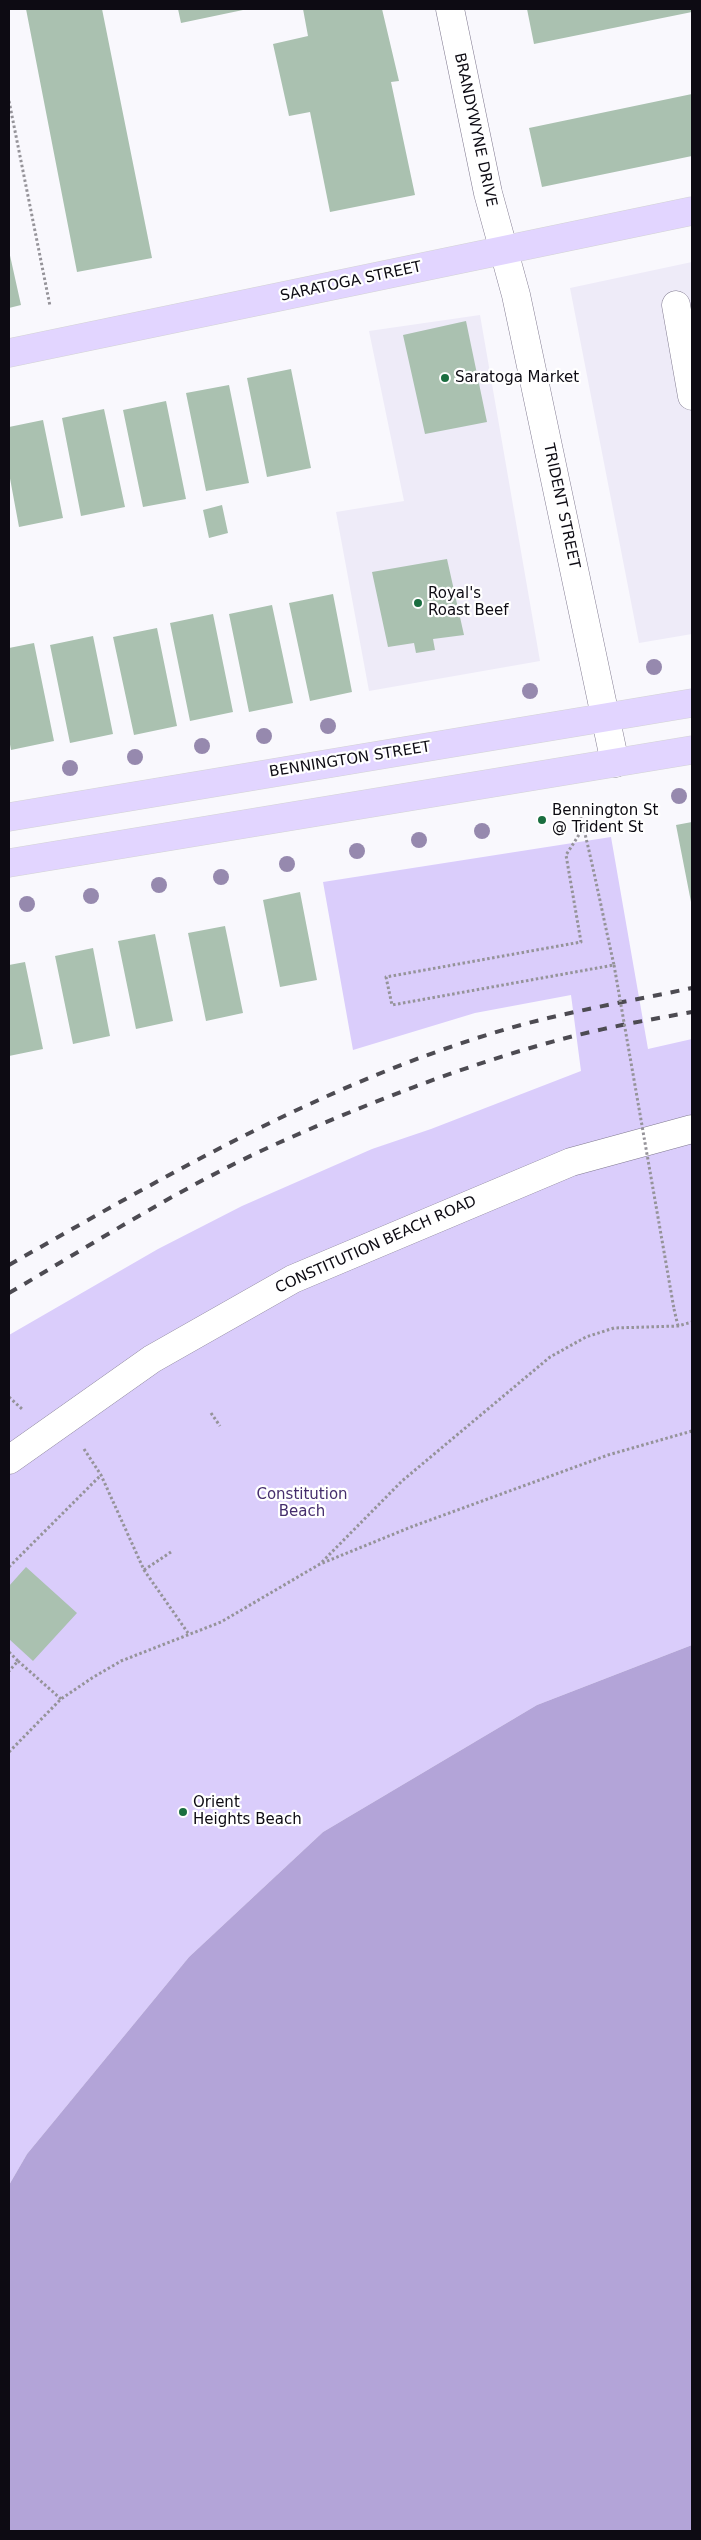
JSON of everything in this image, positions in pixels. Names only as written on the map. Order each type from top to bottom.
[{"type":"main road","name":"SARATOGA STREET","points":[[9,353],[692,211]]},
{"type":"main road","name":"BENNINGTON STREET","points":[[9,817],[692,703]]},
{"type":"main road","points":[[9,863],[692,750]]},
{"type":"street","name":"BRANDYWYNE DRIVE","points":[[450,9],[488,193],[503,250]]},
{"type":"street","name":"TRIDENT STREET","points":[[503,250],[516,296],[616,763]]},
{"type":"street","points":[[676,305],[692,396]]},
{"type":"street","name":"CONSTITUTION BEACH ROAD","points":[[9,1460],[152,1360],[293,1279],[571,1162],[692,1129]]},
{"type":"path","points":[[9,101],[50,306]]},
{"type":"path","points":[[578,806],[614,965],[678,1326]]},
{"type":"path","points":[[584,826],[566,855],[581,942],[386,978],[392,1005],[614,965]]},
{"type":"path","points":[[320,1564],[402,1481],[550,1357],[586,1336],[614,1328],[678,1326],[692,1322]]},
{"type":"path","points":[[9,1397],[18,1404]]},
{"type":"path","points":[[211,1413],[220,1426]]},
{"type":"path","points":[[9,1752],[61,1699],[121,1661],[188,1633],[221,1622],[320,1564],[411,1527],[608,1455],[692,1432]]},
{"type":"path","points":[[9,1567],[101,1475],[144,1570],[188,1633]]},
{"type":"path","points":[[144,1570],[171,1552]]},
{"type":"path","points":[[9,1652],[61,1699]]},
{"type":"path","points":[[9,1671],[18,1661]]},
{"type":"shaded area","points":[[692,262],[692,634],[639,643],[570,288]]},
{"type":"shaded area","points":[[480,315],[540,661],[369,691],[336,512],[404,501],[369,331]]},
{"type":"shaded area","points":[[692,1645],[692,2531],[9,2531],[9,2185],[27,2154],[189,1957],[323,1832],[537,1705]]},
{"type":"green space","name":"Constitution Beach","points":[[611,837],[648,1049],[692,1039],[692,1645],[537,1705],[323,1832],[189,1957],[27,2154],[9,2185],[9,1335],[158,1249],[242,1206],[372,1149],[431,1129],[581,1071],[571,995],[475,1013],[353,1050],[323,882]]},
{"type":"building","points":[[26,9],[102,9],[152,258],[77,272]]},
{"type":"building","points":[[178,9],[243,9],[243,10],[181,23]]},
{"type":"building","points":[[303,9],[382,9],[399,81],[391,82],[415,195],[330,212],[310,112],[289,116],[273,44],[308,36]]},
{"type":"building","points":[[527,9],[691,9],[692,12],[534,44]]},
{"type":"building","points":[[692,94],[692,156],[542,187],[529,128]]},
{"type":"building","points":[[9,251],[21,305],[9,308]]},
{"type":"building","name":"Saratoga Market","points":[[466,321],[487,422],[425,434],[403,335]]},
{"type":"building","points":[[291,369],[311,468],[267,477],[247,378]]},
{"type":"building","points":[[229,385],[249,483],[206,491],[186,393]]},
{"type":"building","points":[[166,401],[186,499],[143,507],[123,410]]},
{"type":"building","points":[[104,409],[125,507],[81,516],[62,418]]},
{"type":"building","points":[[43,420],[63,518],[19,527],[9,473],[9,427]]},
{"type":"building","points":[[222,505],[228,533],[209,538],[203,510]]},
{"type":"building","name":"Royal's Roast Beef","points":[[447,559],[464,635],[433,639],[435,650],[416,653],[414,643],[388,647],[372,572]]},
{"type":"building","points":[[333,594],[352,692],[310,701],[289,603]]},
{"type":"building","points":[[272,605],[293,703],[249,712],[229,614]]},
{"type":"building","points":[[213,614],[233,712],[190,721],[170,623]]},
{"type":"building","points":[[157,628],[177,726],[134,735],[113,637]]},
{"type":"building","points":[[93,636],[113,734],[70,743],[50,645]]},
{"type":"building","points":[[34,643],[54,741],[11,750],[9,739],[9,648]]},
{"type":"building","points":[[692,822],[692,902],[691,902],[676,825]]},
{"type":"building","points":[[300,892],[317,980],[280,987],[263,900]]},
{"type":"building","points":[[225,926],[243,1013],[206,1021],[188,933]]},
{"type":"building","points":[[155,934],[173,1021],[136,1029],[118,941]]},
{"type":"building","points":[[93,948],[110,1036],[73,1044],[55,956]]},
{"type":"building","points":[[25,962],[43,1049],[9,1056],[9,965]]},
{"type":"building","points":[[26,1567],[77,1613],[33,1661],[9,1639],[9,1586]]},
{"type":"railway","points":[[9,1265],[185,1166],[305,1106],[366,1079],[429,1055],[518,1026],[692,988]]},
{"type":"railway","points":[[9,1293],[140,1215],[207,1178],[241,1160],[348,1113],[461,1070],[537,1046],[603,1029],[692,1012]]},
{"type":"place","name":"Saratoga Market","points":[[445,378]]},
{"type":"place","name":"Royal's Roast Beef","points":[[418,603]]},
{"type":"place","name":"Bennington St @ Trident St","points":[[542,820]]},
{"type":"place","name":"Orient Heights Beach","points":[[183,1812]]}]
